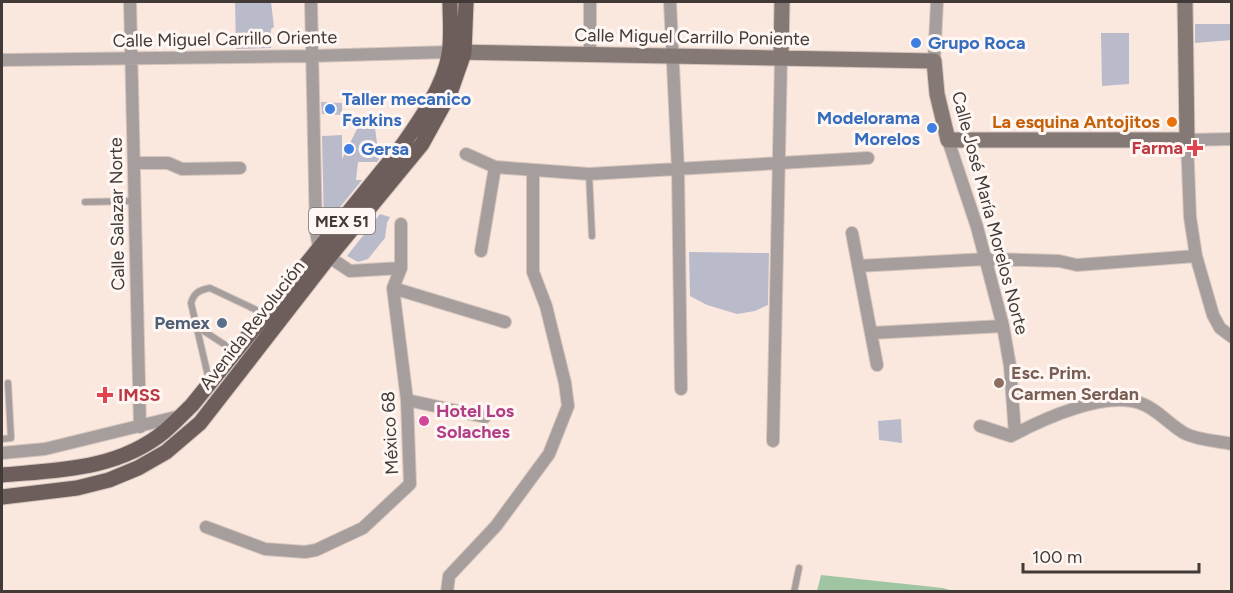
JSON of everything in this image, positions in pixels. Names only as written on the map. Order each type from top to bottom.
[{"type":"main road","name":"Avenida Revolución","points":[[450,2],[457,53]]},
{"type":"main road","name":"Avenida Revolución","points":[[2,496],[77,488],[109,480],[138,468],[166,452],[190,434],[208,413],[242,356],[324,252],[416,127],[457,53],[466,2]]},
{"type":"main road","name":"Avenida Revolución","points":[[2,476],[97,465],[147,444],[164,432],[210,383],[242,356]]},
{"type":"street","name":"Calle Salazar Norte","points":[[130,2],[140,427]]},
{"type":"street","points":[[311,2],[316,232],[324,252],[350,271],[401,268]]},
{"type":"street","points":[[590,2],[590,56]]},
{"type":"street","points":[[670,2],[678,169],[681,389]]},
{"type":"street","points":[[773,441],[782,2]]},
{"type":"street","name":"Calle José María Morelos Norte","points":[[937,2],[934,61],[937,94],[948,140],[986,258],[1003,326],[1010,366],[1015,434]]},
{"type":"street","points":[[1185,2],[1186,140],[1191,217],[1197,256],[1213,315],[1220,328],[1232,337]]},
{"type":"street","name":"Calle Miguel Carrillo Oriente","points":[[2,60],[457,53]]},
{"type":"street","name":"Calle Miguel Carrillo Poniente","points":[[457,53],[934,61]]},
{"type":"street","points":[[948,140],[1232,139]]},
{"type":"street","points":[[466,154],[495,167],[589,174],[868,158]]},
{"type":"street","points":[[134,163],[168,163],[182,169],[240,168]]},
{"type":"street","points":[[481,251],[495,167]]},
{"type":"street","points":[[447,591],[449,576],[496,526],[549,454],[568,406],[565,382],[546,306],[533,272],[533,170]]},
{"type":"street","name":"México 68","points":[[206,527],[265,549],[305,552],[326,547],[363,528],[410,484],[407,400],[393,288],[401,268],[401,224]]},
{"type":"street","points":[[852,233],[877,365]]},
{"type":"street","points":[[858,266],[986,258],[1059,261],[1077,265],[1197,256]]},
{"type":"street","points":[[393,288],[505,322]]},
{"type":"street","points":[[871,333],[1003,326]]},
{"type":"street","points":[[407,400],[485,417]]},
{"type":"street","points":[[980,426],[1011,436],[1072,408],[1124,400],[1139,403],[1157,411],[1187,434],[1232,444]]},
{"type":"street","points":[[2,453],[45,449],[181,416]]},
{"type":"lane","points":[[589,174],[592,236]]},
{"type":"lane","points":[[86,202],[134,201]]},
{"type":"lane","points":[[210,383],[191,303],[194,295],[202,289],[210,288],[272,318]]},
{"type":"lane","points":[[196,326],[242,356]]},
{"type":"lane","points":[[2,439],[10,438],[8,383]]},
{"type":"lane","points":[[794,591],[799,568]]},
{"type":"green space","points":[[821,575],[943,588],[953,591],[817,591]]},
{"type":"building","points":[[235,2],[271,2],[274,27],[271,29],[271,48],[236,49]]},
{"type":"building","points":[[1195,24],[1232,24],[1232,40],[1195,43]]},
{"type":"building","points":[[1101,33],[1129,33],[1129,84],[1102,86]]},
{"type":"building","name":"Taller mecanico Ferkins","points":[[321,102],[342,103],[342,115],[322,114]]},
{"type":"building","points":[[374,120],[379,159],[377,162],[358,162],[356,180],[362,180],[324,227],[322,136],[342,135],[342,159],[361,121]]},
{"type":"building","points":[[380,214],[390,217],[385,238],[368,259],[358,262],[347,256]]},
{"type":"building","points":[[689,252],[769,253],[768,305],[755,311],[737,314],[707,305],[690,296]]},
{"type":"building","points":[[901,419],[902,443],[879,440],[878,421]]},
{"type":"place","name":"Grupo Roca","points":[[916,43]]},
{"type":"place","name":"Taller mecanico Ferkins","points":[[330,109]]},
{"type":"place","name":"La esquina Antojitos","points":[[1172,122]]},
{"type":"place","name":"Modelorama Morelos","points":[[932,128]]},
{"type":"place","name":"Farma","points":[[1195,148]]},
{"type":"place","name":"Gersa","points":[[349,149]]},
{"type":"place","name":"Pemex","points":[[222,323]]},
{"type":"place","name":"Esc. Prim. Carmen Serdan","points":[[999,383]]},
{"type":"place","name":"IMSS","points":[[105,395]]},
{"type":"place","name":"Hotel Los Solaches","points":[[424,421]]}]
